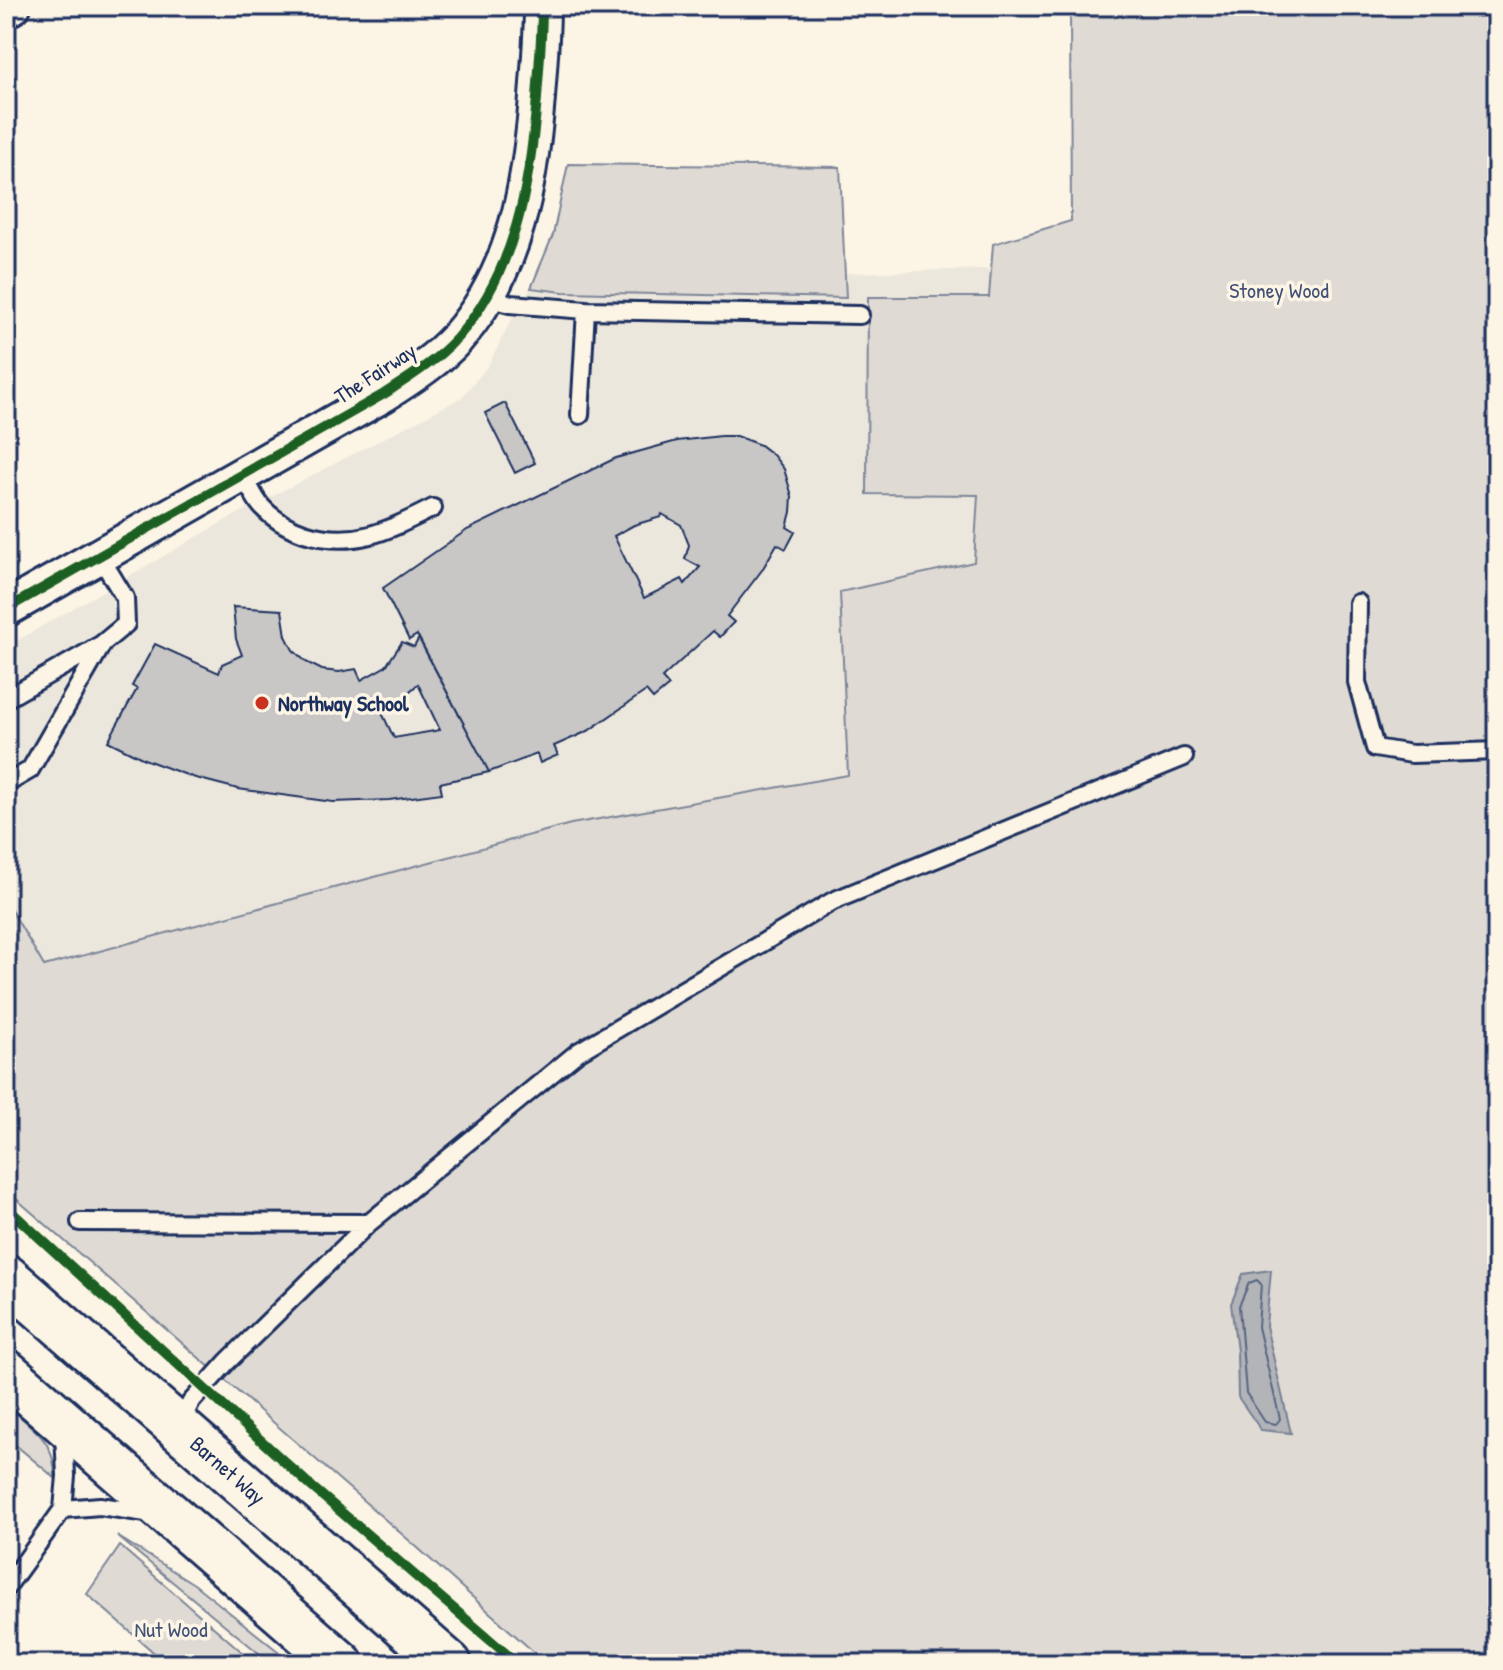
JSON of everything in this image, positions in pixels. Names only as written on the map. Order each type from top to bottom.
[{"type":"highway","name":"Barnet Way","points":[[6,1277],[449,1664]]},
{"type":"highway","points":[[6,1372],[341,1664]]},
{"type":"street","points":[[6,10],[13,6]]},
{"type":"street","name":"The Fairway","points":[[6,609],[422,370],[456,338],[487,298],[507,257],[524,206],[533,144],[542,6]]},
{"type":"lane","points":[[487,298],[510,304],[586,310],[860,315]]},
{"type":"lane","points":[[580,415],[586,310]]},
{"type":"lane","points":[[243,475],[262,506],[274,518],[293,530],[324,540],[359,539],[392,529],[433,508]]},
{"type":"lane","points":[[6,699],[103,643],[126,624],[125,598],[99,555]]},
{"type":"lane","points":[[1358,603],[1357,682],[1375,748],[1412,754],[1497,751]]},
{"type":"lane","points":[[6,784],[30,770],[103,643]]},
{"type":"lane","points":[[178,1427],[191,1402],[227,1362],[369,1223],[578,1052],[833,901],[1184,757]]},
{"type":"lane","points":[[80,1222],[369,1223]]},
{"type":"lane","points":[[6,1588],[63,1509],[66,1476],[64,1422]]},
{"type":"lane","points":[[63,1509],[100,1506],[172,1517]]},
{"type":"shaded area","points":[[1018,268],[1017,563],[878,777],[6,1102],[6,647],[226,520],[461,398],[488,366],[531,288],[563,292],[846,298],[845,273]]},
{"type":"green space","name":"Stoney Wood","points":[[1070,6],[1497,6],[1497,1664],[547,1664],[6,1190],[6,901],[44,966],[571,824],[848,775],[840,592],[974,562],[978,495],[867,494],[868,297],[989,297],[993,244],[1071,221]]},
{"type":"green space","points":[[568,164],[840,167],[846,298],[563,292],[531,288],[553,235]]},
{"type":"green space","points":[[6,1404],[47,1444],[55,1478],[6,1437]]},
{"type":"green space","points":[[117,1536],[194,1584],[294,1664],[272,1664]]},
{"type":"green space","name":"Nut Wood","points":[[120,1546],[256,1664],[167,1664],[87,1594]]},
{"type":"water","points":[[1271,1270],[1266,1326],[1291,1433],[1261,1430],[1238,1397],[1237,1351],[1231,1304],[1243,1274]]},
{"type":"building","points":[[505,403],[535,463],[515,473],[485,413]]},
{"type":"building","points":[[736,436],[760,445],[773,455],[784,469],[792,496],[787,527],[795,532],[786,549],[777,544],[762,570],[727,616],[734,622],[720,637],[713,631],[662,678],[669,686],[653,699],[646,691],[588,731],[554,746],[558,755],[540,763],[537,754],[489,772],[417,635],[409,640],[383,588],[467,530],[616,458],[677,441]],"holes":[[[662,514],[681,525],[689,545],[685,559],[700,567],[685,584],[682,579],[644,598],[614,536]]]},
{"type":"building","name":"Northway School","points":[[233,607],[282,610],[286,636],[293,650],[306,662],[322,670],[339,672],[356,669],[361,680],[386,666],[402,642],[414,647],[419,638],[489,772],[440,783],[442,793],[389,800],[333,802],[238,789],[192,777],[108,741],[137,689],[132,686],[155,644],[219,673],[222,664],[242,655],[236,639]],"holes":[[[418,684],[440,730],[394,738],[381,711]]]},
{"type":"cycle path","points":[[6,609],[384,394],[432,361],[457,338],[493,284],[506,255],[524,194],[534,130],[542,6]]},
{"type":"cycle path","points":[[6,1207],[312,1487],[518,1664]]},
{"type":"place","name":"Northway School","points":[[262,703]]}]
